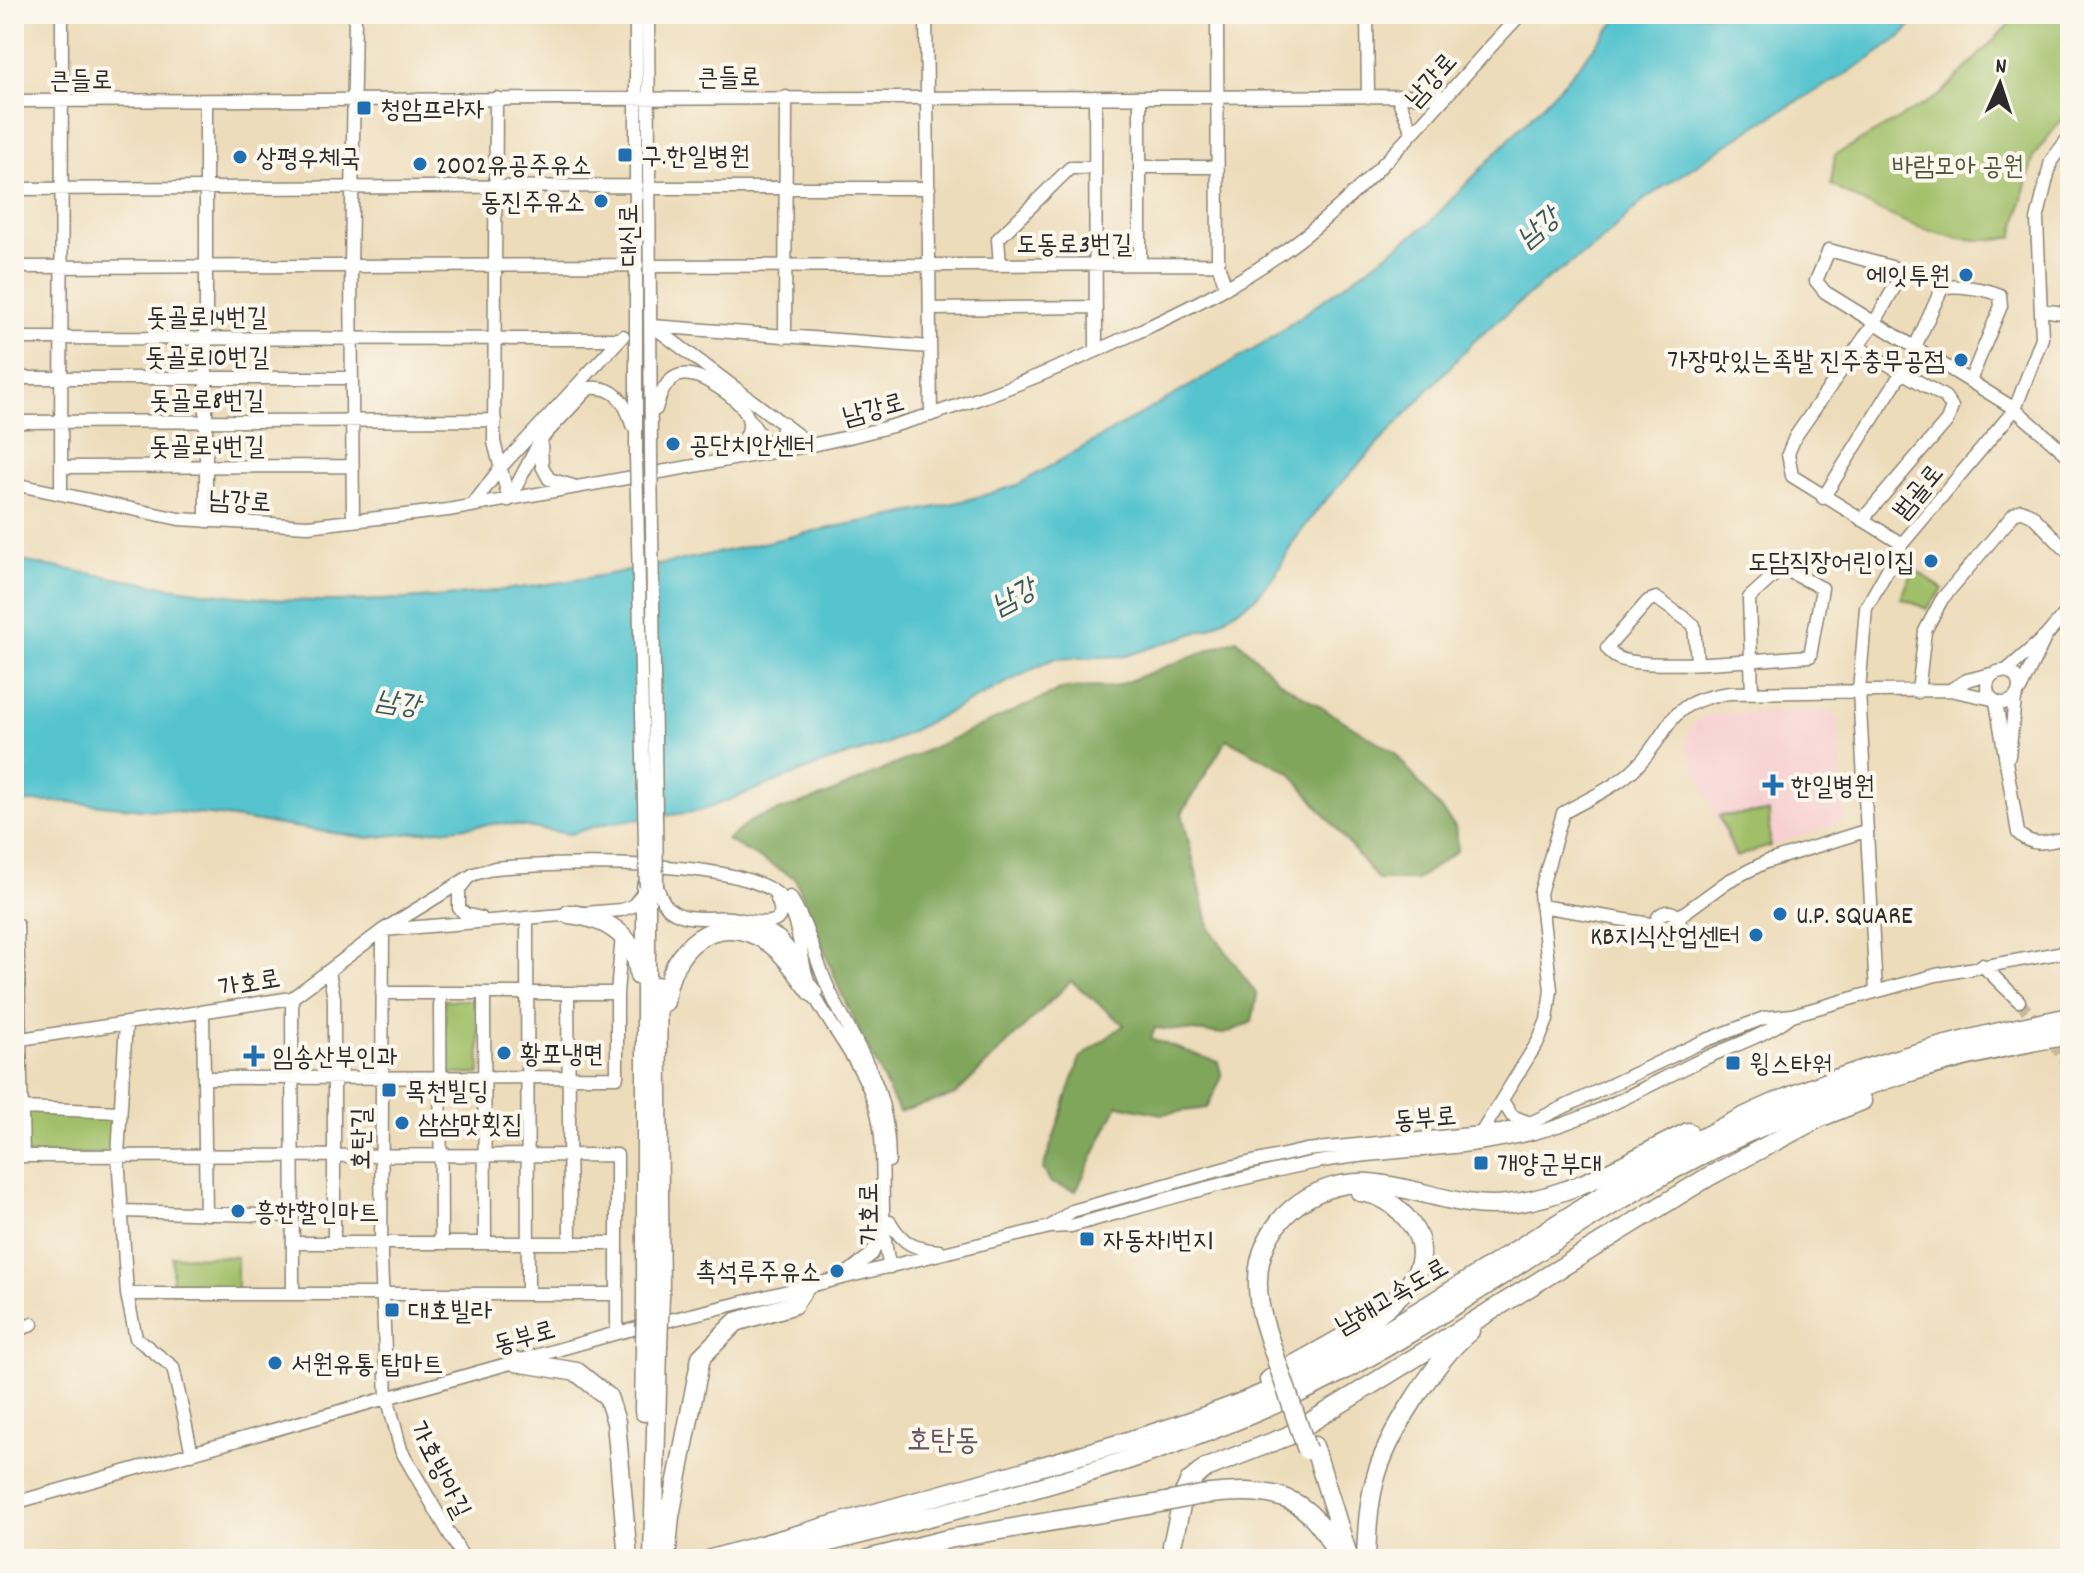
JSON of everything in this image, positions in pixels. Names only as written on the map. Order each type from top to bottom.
[{"type":"highway","points":[[650,1557],[652,887]]},
{"type":"highway","points":[[569,914],[606,922],[622,935],[638,962],[652,1054]]},
{"type":"highway","points":[[652,1054],[669,978],[686,947],[697,937],[733,930],[753,934],[782,953],[813,993]]},
{"type":"highway","name":"남해고속도로","points":[[711,1559],[1154,1434],[1236,1405],[1290,1381],[1387,1329],[1611,1189],[1729,1124],[1810,1090],[1929,1050],[2070,1017]]},
{"type":"highway","name":"남해고속도로","points":[[761,1559],[949,1511],[1172,1444],[1233,1421],[1349,1367],[1709,1151],[1805,1108],[1991,1051],[2070,1035]]},
{"type":"highway","points":[[1172,1545],[1184,1493],[1196,1474],[1225,1458],[1288,1436],[1708,1177],[1819,1118],[1963,1068],[1991,1051]]},
{"type":"highway","points":[[1349,1559],[1281,1360],[1261,1311],[1260,1259],[1276,1224],[1315,1193],[1340,1185],[1369,1183],[1465,1203],[1511,1204],[1572,1188],[1709,1122],[1729,1124]]},
{"type":"highway","points":[[1236,1405],[1288,1366],[1378,1314],[1404,1293],[1416,1271],[1419,1240],[1409,1221],[1393,1204],[1369,1193],[1340,1193],[1317,1200],[1287,1226],[1273,1255],[1269,1278],[1271,1311],[1281,1360]]},
{"type":"highway","points":[[1366,1559],[1367,1526],[1375,1478],[1384,1455],[1431,1373],[1465,1335],[1554,1270]]},
{"type":"highway","points":[[650,1557],[670,1516],[701,1357],[736,1322],[793,1305],[805,1287]]},
{"type":"highway","points":[[516,1362],[577,1372],[599,1387],[611,1403],[650,1557]]},
{"type":"highway","points":[[1311,1448],[1340,1559]]},
{"type":"highway","points":[[868,1559],[921,1545],[1201,1495],[1251,1490],[1285,1497],[1318,1522],[1340,1559]]},
{"type":"highway","points":[[896,1559],[921,1545]]},
{"type":"street","points":[[61,494],[62,14]]},
{"type":"street","points":[[353,521],[351,268],[355,14]]},
{"type":"street","name":"대신로","points":[[636,14],[643,98]]},
{"type":"street","name":"대신로","points":[[648,14],[643,98],[643,187],[637,265],[636,455],[652,887]]},
{"type":"street","points":[[926,14],[931,415]]},
{"type":"street","points":[[1217,14],[1218,264],[1226,288]]},
{"type":"street","points":[[1367,14],[1368,97]]},
{"type":"street","points":[[1507,14],[1507,28]]},
{"type":"street","name":"남강로","points":[[14,484],[179,519],[308,526],[472,506],[811,445],[863,435],[990,397],[1096,351],[1226,288],[1317,226],[1412,132],[1521,14]]},
{"type":"street","points":[[1397,96],[1412,132]]},
{"type":"street","name":"큰들로","points":[[14,101],[1444,96]]},
{"type":"street","points":[[785,337],[786,97]]},
{"type":"street","points":[[1095,97],[1096,351]]},
{"type":"street","points":[[1140,97],[1140,264]]},
{"type":"street","points":[[496,98],[494,442],[509,500]]},
{"type":"street","points":[[206,101],[206,521]]},
{"type":"street","name":"범골로","points":[[1876,991],[1859,691],[1866,608],[1902,544],[2015,409],[2042,338],[2037,220],[2051,161],[2070,136]]},
{"type":"street","points":[[1140,167],[1217,167]]},
{"type":"street","points":[[1000,265],[998,239],[1070,168],[1095,168]]},
{"type":"street","name":"대신로","points":[[643,187],[651,266],[652,326],[652,887]]},
{"type":"street","points":[[14,189],[929,188]]},
{"type":"street","points":[[1902,544],[1823,498],[1792,476],[1788,454],[1795,437],[1875,322],[1900,277],[1895,268],[1829,250],[1816,281],[1825,292],[1875,322],[2015,409],[2070,457]]},
{"type":"street","name":"도동로3번길","points":[[651,266],[1218,264]]},
{"type":"street","points":[[14,267],[496,268],[637,265]]},
{"type":"street","points":[[1915,347],[1942,288],[1952,285],[1967,290],[1989,290],[2000,295],[2001,306],[1970,381]]},
{"type":"street","points":[[930,309],[1096,307]]},
{"type":"street","points":[[2042,310],[2070,314]]},
{"type":"street","points":[[472,506],[501,467],[636,323]]},
{"type":"street","points":[[652,326],[930,347]]},
{"type":"street","points":[[652,326],[811,445]]},
{"type":"street","name":"돗골로14번길","points":[[14,338],[620,339]]},
{"type":"street","points":[[1858,347],[1945,397],[1952,407],[1947,421],[1862,520]]},
{"type":"street","points":[[1823,498],[1902,372]]},
{"type":"street","points":[[652,432],[659,396],[672,378],[684,374],[702,375],[742,405],[771,451],[780,439],[782,425]]},
{"type":"street","name":"돗골로10번길","points":[[14,378],[352,378]]},
{"type":"street","points":[[509,500],[541,439],[580,393],[598,387],[609,389],[624,403],[636,438]]},
{"type":"street","points":[[749,419],[765,432],[773,433],[782,425]]},
{"type":"street","points":[[718,460],[740,447],[750,430],[749,419]]},
{"type":"street","name":"돗골로8번길","points":[[14,422],[495,420]]},
{"type":"street","points":[[541,439],[542,466],[549,479],[580,487]]},
{"type":"street","name":"돗골로4번길","points":[[61,467],[352,466]]},
{"type":"street","points":[[1918,692],[1925,631],[1942,599],[2014,514],[2021,510],[2032,515],[2070,554]]},
{"type":"street","points":[[1697,661],[1694,625],[1656,598],[1648,601],[1607,648],[1616,658],[1648,663],[1751,659],[1810,656],[1822,588],[1782,568],[1749,598],[1751,659],[1752,693]]},
{"type":"street","points":[[2070,608],[2046,636],[1987,685],[1994,700],[2008,759],[2018,833],[2025,840],[2037,844],[2070,837]]},
{"type":"street","points":[[1478,1139],[1539,1040],[1552,1004],[1540,893],[1563,813],[1623,778],[1639,765],[1683,706],[1703,697],[1752,693],[1950,690],[2006,703],[2017,694],[2046,636]]},
{"type":"street","points":[[1950,690],[1967,680],[2000,672],[2017,677],[2008,759]]},
{"type":"street","points":[[1541,906],[1656,925],[1659,932],[1669,936],[1678,929],[1677,918],[1728,881],[1766,862],[1865,831]]},
{"type":"street","name":"가호로","points":[[17,1040],[292,998],[383,930],[467,878],[495,868],[740,866],[778,884],[801,914],[830,992],[874,1071],[886,1113],[887,1224]]},
{"type":"street","name":"가호로","points":[[677,868],[736,874],[759,882],[775,891],[790,911],[813,993],[865,1074],[876,1109],[890,1267]]},
{"type":"street","points":[[467,878],[457,898],[465,914],[508,919]]},
{"type":"street","points":[[756,924],[775,920],[780,906],[759,882]]},
{"type":"street","points":[[383,930],[633,906],[652,887],[667,907],[687,918],[732,918],[756,924],[780,938],[850,1029]]},
{"type":"street","points":[[527,918],[528,1293]]},
{"type":"street","points":[[17,925],[17,1040],[23,1156],[617,1155],[617,1333]]},
{"type":"street","name":"호탄길","points":[[383,930],[381,1243],[387,1396]]},
{"type":"street","points":[[204,1078],[617,1077],[617,993],[622,935]]},
{"type":"street","name":"동부로","points":[[1478,1139],[1530,1123],[1704,1041],[1764,1018],[1792,1015],[1982,965],[2070,951]]},
{"type":"street","points":[[1982,965],[2019,1001]]},
{"type":"street","points":[[329,972],[334,998],[334,1243]]},
{"type":"street","points":[[382,993],[617,993]]},
{"type":"street","points":[[440,993],[441,1243]]},
{"type":"street","points":[[484,993],[485,1243]]},
{"type":"street","points":[[568,993],[566,1076],[570,1243]]},
{"type":"street","points":[[292,998],[293,1294]]},
{"type":"street","points":[[203,1012],[206,1214]]},
{"type":"street","name":"동부로","points":[[14,1503],[617,1333],[1050,1227],[1072,1211],[1291,1153],[1478,1139],[1576,1120],[1704,1058],[1770,1032],[1792,1015]]},
{"type":"street","points":[[126,1023],[118,1155],[127,1294],[136,1338],[173,1367],[192,1454]]},
{"type":"street","points":[[1503,1102],[1512,1116],[1530,1123]]},
{"type":"street","points":[[22,1108],[120,1112]]},
{"type":"street","points":[[122,1211],[292,1216]]},
{"type":"street","points":[[839,1279],[872,1254],[887,1224],[898,1236],[918,1249],[954,1252]]},
{"type":"street","points":[[293,1243],[617,1243]]},
{"type":"street","points":[[127,1294],[617,1294]]},
{"type":"street","points":[[14,1333],[32,1324]]},
{"type":"street","name":"가호방아길","points":[[387,1396],[401,1450],[464,1559]]},
{"type":"shaded area","name":"한일병원","points":[[1826,711],[1839,718],[1845,821],[1733,859],[1688,750],[1688,734],[1698,719],[1722,713]]},
{"type":"green space","name":"바람모아 공원","points":[[2019,14],[2070,14],[2070,108],[2034,156],[2013,237],[1966,239],[1942,234],[1895,218],[1831,185],[1835,155],[1940,95]]},
{"type":"green space","points":[[1914,569],[1943,589],[1927,609],[1901,598]]},
{"type":"green space","points":[[1237,639],[1279,681],[1394,752],[1455,827],[1458,850],[1416,880],[1378,880],[1291,773],[1227,739],[1182,813],[1209,927],[1257,995],[1252,1022],[1225,1034],[1155,1028],[1151,1039],[1218,1062],[1222,1077],[1207,1108],[1162,1114],[1118,1105],[1076,1191],[1051,1183],[1043,1169],[1080,1058],[1124,1025],[1071,981],[955,1095],[899,1112],[842,995],[795,878],[727,840],[752,820],[827,795],[1065,688],[1113,687]]},
{"type":"green space","points":[[1769,812],[1770,846],[1736,857],[1719,816]]},
{"type":"green space","points":[[444,1000],[479,1000],[480,1074],[445,1074]]},
{"type":"green space","points":[[24,1109],[118,1113],[116,1154],[25,1155]]},
{"type":"green space","points":[[172,1256],[237,1257],[237,1293],[172,1292]]},
{"type":"water","name":"남강","points":[[1622,14],[1921,14],[1903,35],[1863,64],[1758,124],[1645,199],[1597,245],[1545,281],[1473,342],[1321,505],[1294,541],[1275,576],[1254,599],[1210,628],[1126,656],[1053,659],[886,744],[830,761],[700,811],[603,824],[570,834],[502,823],[368,838],[219,816],[68,802],[14,802],[14,560],[243,597],[320,601],[444,596],[506,590],[628,571],[941,506],[1017,485],[1263,344],[1428,224],[1570,76]]},
{"type":"tunnel","points":[[2019,1001],[2069,1064]]},
{"type":"place","name":"청암프라자","points":[[364,108]]},
{"type":"place","name":"구.한일병원","points":[[625,155]]},
{"type":"place","name":"상평우체국","points":[[240,157]]},
{"type":"place","name":"2002유공주유소","points":[[420,164]]},
{"type":"place","name":"동진주유소","points":[[601,201]]},
{"type":"place","name":"에잇투원","points":[[1966,275]]},
{"type":"place","name":"가장맛있는족발 진주충무공점","points":[[1961,360]]},
{"type":"place","name":"공단치안센터","points":[[673,444]]},
{"type":"place","name":"도담직장어린이집","points":[[1931,561]]},
{"type":"place","name":"한일병원","points":[[1773,785]]},
{"type":"place","name":"U.P. SQUARE","points":[[1780,914]]},
{"type":"place","name":"KB지식산업센터","points":[[1756,935]]},
{"type":"place","name":"황포냉면","points":[[504,1053]]},
{"type":"place","name":"임송산부인과","points":[[254,1056]]},
{"type":"place","name":"윙스타워","points":[[1733,1063]]},
{"type":"place","name":"목천빌딩","points":[[389,1090]]},
{"type":"place","name":"삼삼맛횟집","points":[[402,1123]]},
{"type":"place","name":"개양군부대","points":[[1481,1163]]},
{"type":"place","name":"흥한할인마트","points":[[238,1211]]},
{"type":"place","name":"자동차1번지","points":[[1087,1239]]},
{"type":"place","name":"촉석루주유소","points":[[837,1271]]},
{"type":"place","name":"대호빌라","points":[[392,1310]]},
{"type":"place","name":"서원유통 탑마트","points":[[275,1363]]},
{"type":"district","name":"호탄동","points":[[943,1439]]}]
